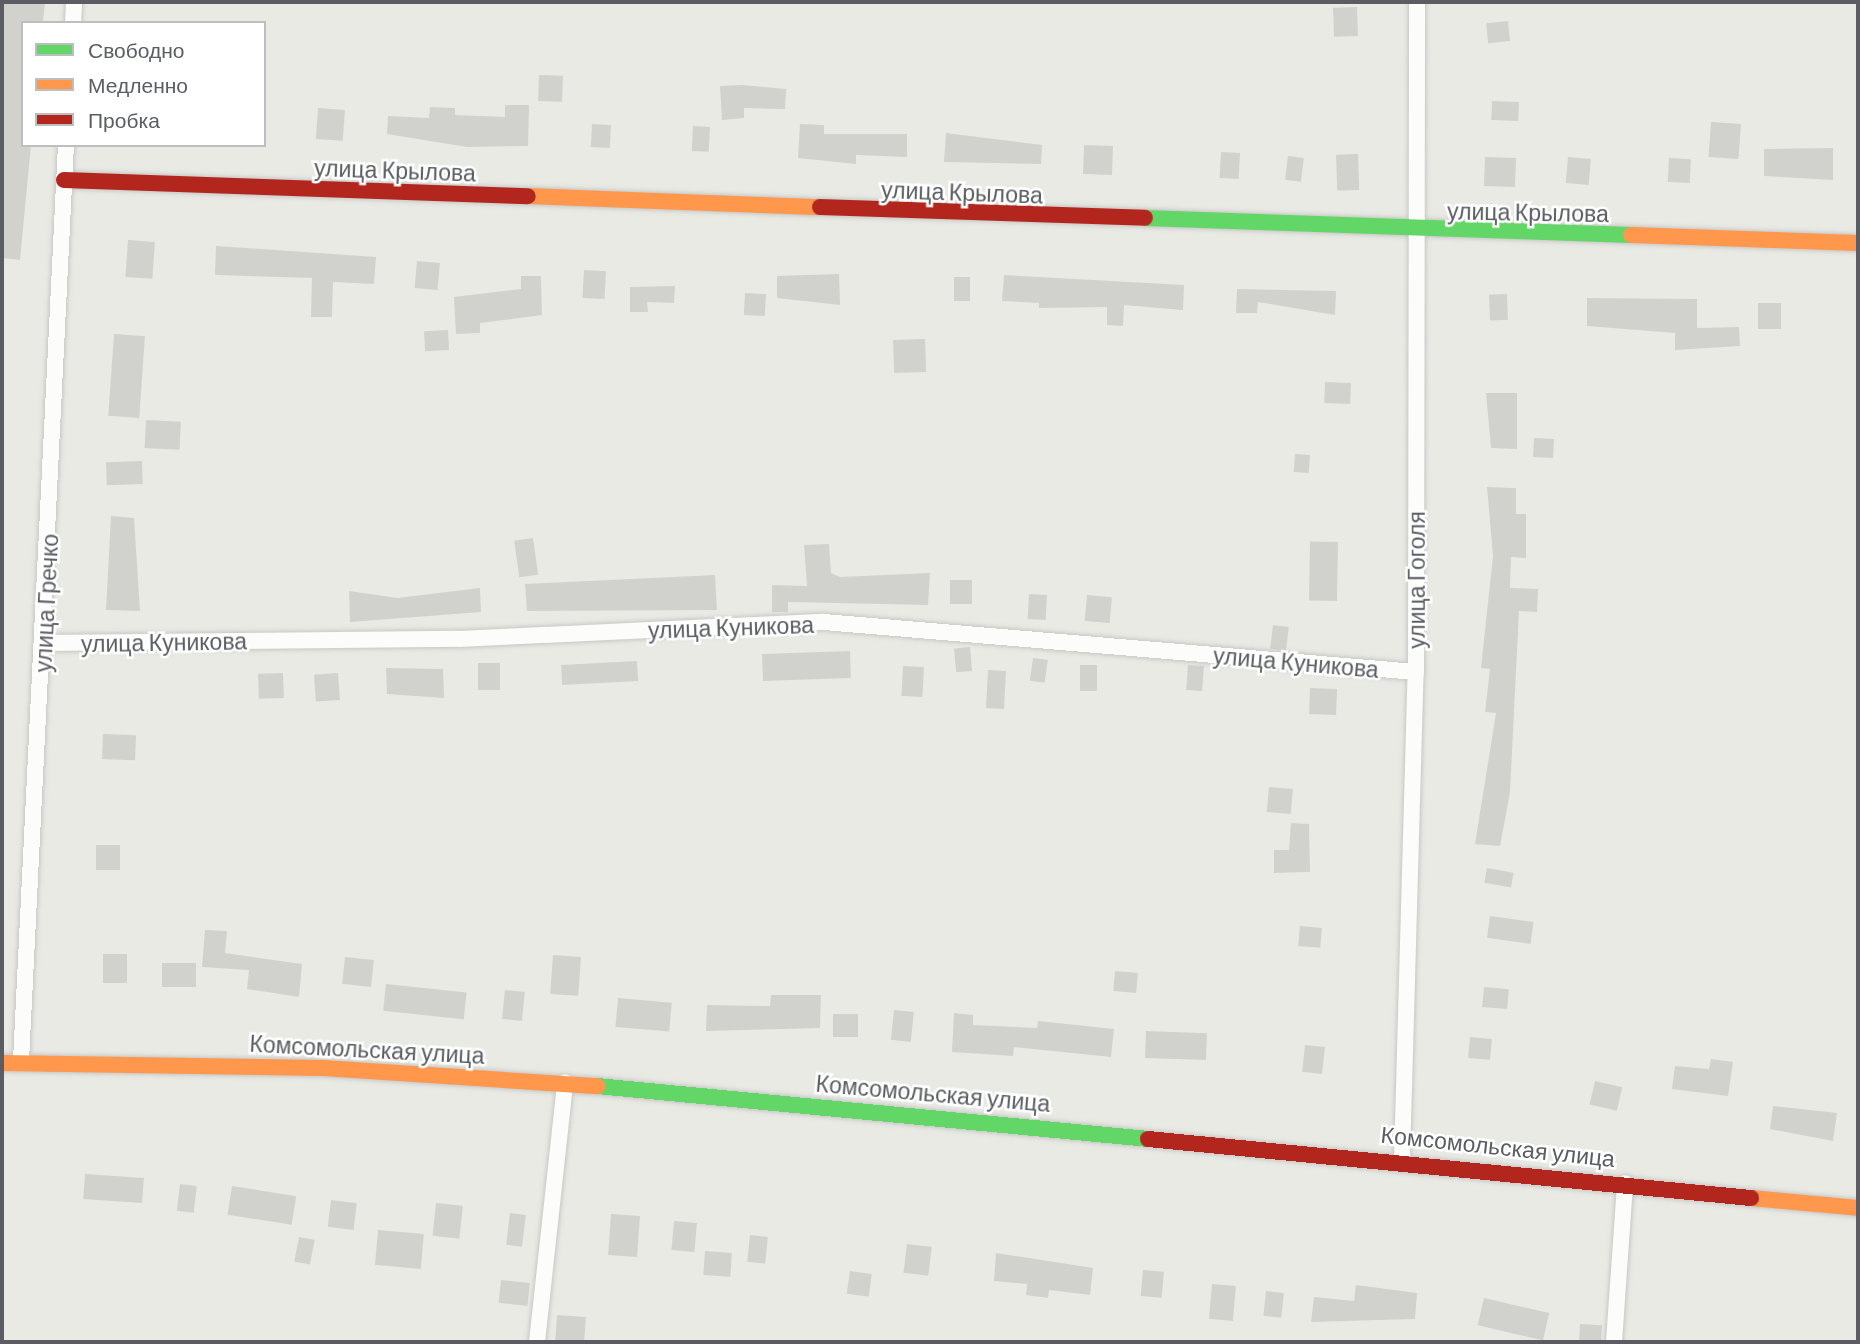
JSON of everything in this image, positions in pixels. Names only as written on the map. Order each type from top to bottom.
[{"type":"street","points":[[73,21],[74,2]]},
{"type":"street","name":"улица Гоголя","points":[[1402,1159],[1416,672],[1419,232],[1417,2]]},
{"type":"street","name":"улица Гречко","points":[[21,1061],[44,643],[66,147]]},
{"type":"street","name":"улица Крылова","points":[[64,180],[1419,232],[1858,243]]},
{"type":"street","name":"улица Куникова","points":[[44,643],[459,639],[824,622],[1416,672]]},
{"type":"street","name":"Комсомольская улица","points":[[2,1063],[21,1061],[565,1083],[1402,1159],[1858,1208]]},
{"type":"street","points":[[537,1342],[565,1083]]},
{"type":"street","points":[[1614,1342],[1625,1182]]},
{"type":"building","points":[[2,2],[45,2],[43,21],[21,21],[21,147],[31,147],[20,260],[2,258]]},
{"type":"building","points":[[1357,7],[1358,36],[1334,37],[1333,8]]},
{"type":"building","points":[[1508,21],[1510,41],[1488,43],[1486,23]]},
{"type":"building","points":[[539,75],[563,76],[562,102],[538,101]]},
{"type":"building","points":[[720,86],[786,89],[785,109],[744,108],[744,118],[722,120]]},
{"type":"building","points":[[1492,101],[1519,102],[1518,121],[1491,120]]},
{"type":"building","points":[[505,105],[529,105],[528,146],[467,147],[387,134],[388,116],[429,118],[430,107],[455,108],[455,115],[505,117]]},
{"type":"building","points":[[318,108],[345,110],[343,141],[316,139]]},
{"type":"building","points":[[1711,122],[1741,124],[1738,159],[1709,157]]},
{"type":"building","points":[[592,124],[611,125],[610,148],[591,147]]},
{"type":"building","points":[[800,124],[824,125],[824,134],[907,134],[907,157],[856,155],[856,164],[798,158]]},
{"type":"building","points":[[693,126],[710,127],[709,152],[692,151]]},
{"type":"building","points":[[946,133],[1042,145],[1041,164],[944,162]]},
{"type":"building","points":[[1084,145],[1113,146],[1112,175],[1083,174]]},
{"type":"building","points":[[1833,148],[1833,180],[1764,176],[1764,149]]},
{"type":"building","points":[[1221,152],[1240,153],[1239,179],[1220,178]]},
{"type":"building","points":[[1358,154],[1359,190],[1337,191],[1336,155]]},
{"type":"building","points":[[1288,156],[1304,158],[1301,182],[1285,180]]},
{"type":"building","points":[[1485,157],[1516,158],[1515,187],[1484,186]]},
{"type":"building","points":[[1568,157],[1591,159],[1589,185],[1566,183]]},
{"type":"building","points":[[1669,158],[1691,159],[1690,183],[1668,182]]},
{"type":"building","points":[[128,240],[155,242],[152,279],[125,277]]},
{"type":"building","points":[[216,246],[376,257],[374,284],[333,282],[332,317],[311,317],[312,278],[215,275]]},
{"type":"building","points":[[417,261],[440,263],[438,290],[415,288]]},
{"type":"building","points":[[584,270],[606,271],[605,299],[583,298]]},
{"type":"building","points":[[839,274],[840,305],[777,298],[777,276]]},
{"type":"building","points":[[1004,275],[1184,285],[1183,310],[1124,305],[1123,326],[1107,325],[1107,307],[1039,308],[1039,303],[1002,301]]},
{"type":"building","points":[[521,276],[541,276],[542,315],[480,323],[480,333],[456,334],[454,297],[521,289]]},
{"type":"building","points":[[954,277],[970,277],[970,301],[954,301]]},
{"type":"building","points":[[675,286],[674,303],[647,302],[648,312],[630,312],[630,287]]},
{"type":"building","points":[[1237,289],[1336,291],[1335,315],[1258,302],[1257,313],[1236,313]]},
{"type":"building","points":[[745,293],[766,294],[765,316],[744,315]]},
{"type":"building","points":[[1507,294],[1508,320],[1490,321],[1489,295]]},
{"type":"building","points":[[1587,298],[1697,299],[1697,328],[1739,327],[1740,346],[1675,350],[1675,333],[1587,326]]},
{"type":"building","points":[[1758,303],[1781,303],[1781,329],[1758,329]]},
{"type":"building","points":[[448,330],[449,350],[425,351],[424,331]]},
{"type":"building","points":[[114,334],[145,336],[139,418],[108,416]]},
{"type":"building","points":[[925,339],[926,372],[894,373],[893,340]]},
{"type":"building","points":[[1325,382],[1351,383],[1350,404],[1324,403]]},
{"type":"building","points":[[1486,393],[1517,393],[1517,449],[1491,448]]},
{"type":"building","points":[[146,420],[181,422],[179,450],[145,448]]},
{"type":"building","points":[[1534,438],[1554,439],[1553,458],[1533,457]]},
{"type":"building","points":[[1295,454],[1310,455],[1309,473],[1294,472]]},
{"type":"building","points":[[142,461],[143,484],[107,485],[106,462]]},
{"type":"building","points":[[1487,487],[1516,488],[1516,514],[1526,514],[1526,558],[1511,557],[1510,588],[1538,589],[1537,612],[1519,611],[1510,792],[1500,846],[1475,844],[1496,713],[1485,712],[1490,669],[1481,668],[1493,556]]},
{"type":"building","points":[[111,516],[134,518],[140,611],[106,610]]},
{"type":"building","points":[[533,538],[538,575],[519,577],[514,541]]},
{"type":"building","points":[[1310,542],[1338,542],[1337,601],[1309,601]]},
{"type":"building","points":[[829,544],[831,573],[840,577],[930,573],[928,605],[788,602],[788,612],[772,612],[772,585],[807,586],[804,545]]},
{"type":"building","points":[[715,575],[717,610],[527,611],[525,584]]},
{"type":"building","points":[[950,580],[972,580],[972,604],[950,604]]},
{"type":"building","points":[[480,588],[481,612],[350,622],[349,591],[398,598]]},
{"type":"building","points":[[1029,594],[1047,595],[1046,620],[1028,619]]},
{"type":"building","points":[[1087,595],[1112,597],[1110,623],[1085,621]]},
{"type":"building","points":[[1273,625],[1289,627],[1286,651],[1270,649]]},
{"type":"building","points":[[970,647],[972,671],[956,672],[954,648]]},
{"type":"building","points":[[850,651],[851,678],[763,681],[762,654]]},
{"type":"building","points":[[1033,658],[1048,660],[1045,683],[1030,681]]},
{"type":"building","points":[[637,661],[638,681],[562,685],[561,665]]},
{"type":"building","points":[[478,663],[500,663],[500,690],[478,690]]},
{"type":"building","points":[[1080,665],[1097,665],[1097,691],[1080,691]]},
{"type":"building","points":[[1188,665],[1204,666],[1202,691],[1186,690]]},
{"type":"building","points":[[903,666],[924,667],[922,697],[901,696]]},
{"type":"building","points":[[386,668],[443,669],[444,698],[387,694]]},
{"type":"building","points":[[988,670],[1006,671],[1004,709],[986,708]]},
{"type":"building","points":[[283,673],[284,698],[259,699],[258,674]]},
{"type":"building","points":[[338,673],[340,700],[316,702],[314,675]]},
{"type":"building","points":[[1310,688],[1337,689],[1336,715],[1309,714]]},
{"type":"building","points":[[103,734],[136,735],[135,760],[102,759]]},
{"type":"building","points":[[1269,787],[1293,789],[1291,814],[1267,812]]},
{"type":"building","points":[[1291,823],[1309,824],[1310,872],[1274,873],[1274,850],[1289,850]]},
{"type":"building","points":[[96,845],[120,845],[120,870],[96,870]]},
{"type":"building","points":[[1487,868],[1514,873],[1511,887],[1484,883]]},
{"type":"building","points":[[1490,916],[1534,922],[1531,944],[1487,938]]},
{"type":"building","points":[[1300,926],[1322,928],[1320,948],[1298,946]]},
{"type":"building","points":[[205,930],[227,931],[225,953],[302,964],[299,997],[247,989],[249,970],[202,967]]},
{"type":"building","points":[[103,954],[127,954],[127,983],[103,983]]},
{"type":"building","points":[[553,955],[581,957],[578,996],[550,994]]},
{"type":"building","points":[[345,957],[374,960],[371,987],[342,984]]},
{"type":"building","points":[[162,963],[196,963],[196,987],[162,987]]},
{"type":"building","points":[[1115,971],[1138,973],[1136,993],[1113,991]]},
{"type":"building","points":[[386,984],[467,992],[464,1019],[383,1011]]},
{"type":"building","points":[[1484,987],[1509,989],[1507,1009],[1482,1007]]},
{"type":"building","points":[[505,990],[525,992],[522,1021],[502,1019]]},
{"type":"building","points":[[771,995],[821,995],[820,1028],[706,1031],[707,1005],[770,1006]]},
{"type":"building","points":[[618,998],[672,1003],[669,1032],[615,1027]]},
{"type":"building","points":[[894,1010],[914,1012],[911,1042],[891,1040]]},
{"type":"building","points":[[954,1013],[973,1015],[973,1025],[1037,1028],[1038,1021],[1114,1029],[1111,1057],[1014,1047],[1013,1056],[952,1052]]},
{"type":"building","points":[[833,1014],[858,1014],[858,1037],[833,1037]]},
{"type":"building","points":[[1146,1031],[1207,1033],[1206,1060],[1145,1058]]},
{"type":"building","points":[[1470,1037],[1492,1039],[1490,1060],[1468,1058]]},
{"type":"building","points":[[1305,1045],[1325,1047],[1322,1074],[1302,1072]]},
{"type":"building","points":[[1711,1059],[1733,1062],[1728,1096],[1672,1089],[1675,1066],[1709,1069]]},
{"type":"building","points":[[1595,1081],[1622,1087],[1617,1111],[1590,1104]]},
{"type":"building","points":[[1773,1106],[1837,1113],[1833,1141],[1770,1129]]},
{"type":"building","points":[[85,1174],[144,1178],[142,1203],[83,1199]]},
{"type":"building","points":[[180,1184],[197,1186],[194,1213],[177,1211]]},
{"type":"building","points":[[232,1186],[296,1196],[292,1225],[227,1215]]},
{"type":"building","points":[[331,1200],[357,1203],[354,1230],[328,1227]]},
{"type":"building","points":[[436,1203],[463,1206],[459,1239],[433,1236]]},
{"type":"building","points":[[510,1213],[526,1215],[522,1247],[506,1245]]},
{"type":"building","points":[[611,1214],[640,1216],[637,1257],[608,1255]]},
{"type":"building","points":[[674,1221],[697,1223],[694,1252],[671,1250]]},
{"type":"building","points":[[378,1230],[424,1234],[421,1269],[375,1265]]},
{"type":"building","points":[[750,1235],[768,1237],[765,1264],[747,1262]]},
{"type":"building","points":[[299,1237],[315,1240],[310,1265],[294,1262]]},
{"type":"building","points":[[907,1244],[932,1247],[928,1276],[903,1273]]},
{"type":"building","points":[[705,1251],[732,1253],[730,1277],[703,1275]]},
{"type":"building","points":[[996,1253],[1093,1268],[1090,1295],[1049,1290],[1048,1298],[1026,1295],[1027,1284],[994,1281]]},
{"type":"building","points":[[1143,1270],[1164,1272],[1162,1298],[1141,1296]]},
{"type":"building","points":[[850,1271],[872,1274],[869,1297],[847,1294]]},
{"type":"building","points":[[501,1280],[530,1283],[527,1306],[499,1303]]},
{"type":"building","points":[[1212,1284],[1236,1286],[1233,1321],[1209,1319]]},
{"type":"building","points":[[1356,1285],[1417,1293],[1415,1319],[1311,1322],[1314,1297],[1354,1301]]},
{"type":"building","points":[[1266,1291],[1284,1293],[1281,1318],[1263,1316]]},
{"type":"building","points":[[1484,1298],[1549,1313],[1543,1340],[1478,1325]]},
{"type":"building","points":[[557,1315],[586,1317],[584,1342],[555,1342]]},
{"type":"building","points":[[1580,1324],[1602,1325],[1601,1342],[1579,1342]]},
{"type":"traffic: fast","points":[[1145,218],[1631,235]]},
{"type":"traffic: fast","points":[[597,1086],[1148,1139]]},
{"type":"traffic: slow","points":[[528,196],[820,207]]},
{"type":"traffic: slow","points":[[1631,235],[1858,243]]},
{"type":"traffic: slow","points":[[2,1063],[323,1068],[597,1086]]},
{"type":"traffic: slow","points":[[1751,1198],[1858,1208]]},
{"type":"traffic: jam","points":[[64,180],[528,196]]},
{"type":"traffic: jam","points":[[820,207],[1145,218]]},
{"type":"traffic: jam","points":[[1148,1139],[1751,1198]]}]
